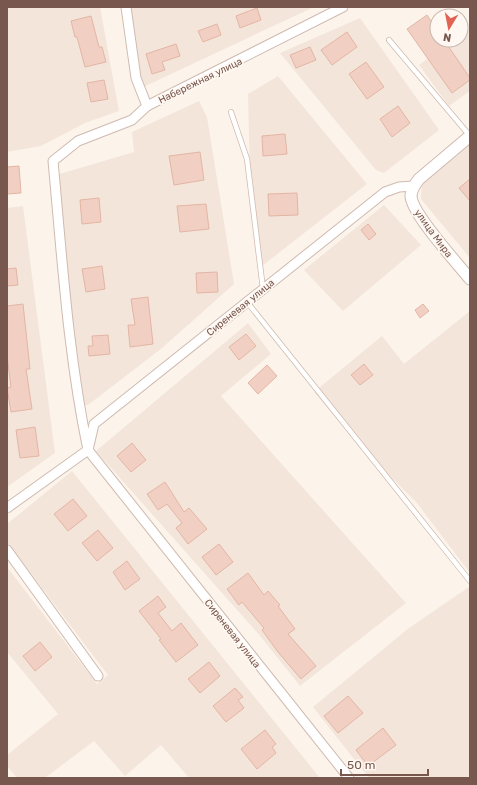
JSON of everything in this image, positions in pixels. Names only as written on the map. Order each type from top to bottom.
[{"type":"street","name":"Набережная улица","points":[[126,7],[136,78],[147,106],[343,7]]},
{"type":"street","name":"Сиреневая улица","points":[[147,106],[132,120],[78,140],[53,161],[67,305],[82,420],[88,450],[349,778]]},
{"type":"street","points":[[413,186],[434,164],[470,136]]},
{"type":"street","name":"Сиреневая улица","points":[[88,450],[94,424],[385,192],[399,187],[413,186]]},
{"type":"street","name":"улица Мира","points":[[413,186],[411,197],[417,212],[470,279]]},
{"type":"street","points":[[7,508],[88,450]]},
{"type":"street","points":[[7,550],[98,676]]},
{"type":"lane","points":[[389,40],[470,136]]},
{"type":"lane","points":[[231,112],[247,159],[263,288]]},
{"type":"lane","points":[[247,302],[470,581]]},
{"type":"shaded area","points":[[7,7],[100,7],[119,111],[85,123],[41,146],[7,152]]},
{"type":"shaded area","points":[[121,7],[314,7],[139,89],[129,56]]},
{"type":"shaded area","points":[[360,18],[439,130],[384,173],[376,170],[280,53]]},
{"type":"shaded area","points":[[470,28],[470,91],[449,106],[419,65],[442,48],[469,48]]},
{"type":"shaded area","points":[[278,76],[367,184],[262,266],[250,180],[248,94]]},
{"type":"shaded area","points":[[199,101],[207,117],[234,284],[162,348],[88,405],[83,405],[53,176],[134,152],[132,132]]},
{"type":"shaded area","points":[[470,143],[470,258],[421,199],[422,179]]},
{"type":"shaded area","points":[[384,205],[421,245],[343,311],[304,270]]},
{"type":"shaded area","points":[[23,206],[55,453],[7,487],[7,208]]},
{"type":"shaded area","points":[[470,311],[470,573],[417,503],[360,446],[314,392],[382,336],[404,364]]},
{"type":"shaded area","points":[[248,323],[271,354],[221,396],[406,603],[300,686],[261,637],[96,451]]},
{"type":"shaded area","points":[[72,471],[320,778],[189,778],[161,745],[125,776],[94,741],[45,778],[17,778],[7,766],[7,755],[58,714],[7,652],[7,567],[97,684],[108,675],[7,542],[7,524]]},
{"type":"shaded area","points":[[469,587],[470,778],[369,778],[313,707],[409,628]]},
{"type":"building","points":[[257,8],[261,20],[240,28],[236,16]]},
{"type":"building","points":[[427,15],[429,18],[429,48],[449,48],[470,80],[452,93],[407,29]]},
{"type":"building","points":[[91,16],[99,47],[102,47],[106,62],[85,67],[71,21]]},
{"type":"building","points":[[217,24],[221,35],[203,42],[198,31]]},
{"type":"building","points":[[347,32],[357,47],[332,65],[321,50]]},
{"type":"building","points":[[176,44],[180,56],[162,62],[165,70],[152,74],[146,54]]},
{"type":"building","points":[[310,47],[316,60],[296,68],[290,55]]},
{"type":"building","points":[[366,62],[384,87],[367,99],[349,74]]},
{"type":"building","points":[[104,80],[108,99],[91,102],[87,83]]},
{"type":"building","points":[[398,106],[410,123],[392,137],[380,119]]},
{"type":"building","points":[[285,134],[287,154],[263,156],[262,136]]},
{"type":"building","points":[[200,152],[204,180],[174,185],[169,156]]},
{"type":"building","points":[[19,166],[21,193],[7,194],[7,167]]},
{"type":"building","points":[[470,179],[470,201],[459,188]]},
{"type":"building","points":[[297,193],[298,215],[269,216],[268,194]]},
{"type":"building","points":[[99,198],[101,222],[82,224],[80,200]]},
{"type":"building","points":[[206,204],[209,229],[180,232],[177,206]]},
{"type":"building","points":[[368,224],[376,234],[369,240],[361,230]]},
{"type":"building","points":[[102,266],[105,289],[86,292],[82,269]]},
{"type":"building","points":[[16,268],[18,285],[7,286],[7,269]]},
{"type":"building","points":[[217,272],[218,292],[197,293],[196,273]]},
{"type":"building","points":[[148,297],[153,344],[130,347],[128,325],[135,325],[131,299]]},
{"type":"building","points":[[23,304],[30,369],[26,369],[32,409],[11,412],[7,388],[11,387],[7,356],[7,306]]},
{"type":"building","points":[[423,304],[429,311],[420,318],[415,310]]},
{"type":"building","points":[[246,334],[256,346],[239,360],[229,347]]},
{"type":"building","points":[[108,335],[110,354],[89,356],[88,346],[93,346],[92,336]]},
{"type":"building","points":[[364,364],[373,375],[360,385],[351,375]]},
{"type":"building","points":[[267,365],[277,376],[258,394],[248,383]]},
{"type":"building","points":[[35,427],[39,456],[20,458],[16,430]]},
{"type":"building","points":[[132,443],[146,460],[131,472],[117,456]]},
{"type":"building","points":[[165,482],[184,512],[189,508],[207,529],[188,544],[176,528],[182,523],[167,504],[158,510],[147,494]]},
{"type":"building","points":[[73,499],[87,516],[68,531],[54,514]]},
{"type":"building","points":[[98,530],[113,548],[97,561],[82,543]]},
{"type":"building","points":[[219,544],[233,562],[216,575],[202,557]]},
{"type":"building","points":[[127,561],[140,579],[125,590],[113,572]]},
{"type":"building","points":[[248,573],[264,595],[268,591],[280,605],[278,606],[295,629],[288,634],[316,666],[301,679],[262,630],[264,628],[242,602],[239,605],[227,589]]},
{"type":"building","points":[[158,596],[166,607],[158,613],[172,631],[181,623],[198,645],[176,662],[159,640],[161,639],[139,611]]},
{"type":"building","points":[[40,642],[52,657],[35,671],[23,656]]},
{"type":"building","points":[[209,662],[220,676],[200,693],[188,679]]},
{"type":"building","points":[[235,688],[243,697],[238,700],[244,708],[226,722],[213,706]]},
{"type":"building","points":[[348,696],[363,713],[338,733],[324,716]]},
{"type":"building","points":[[383,728],[396,745],[368,766],[356,750]]},
{"type":"building","points":[[265,730],[276,744],[272,747],[276,753],[257,769],[241,749]]}]
